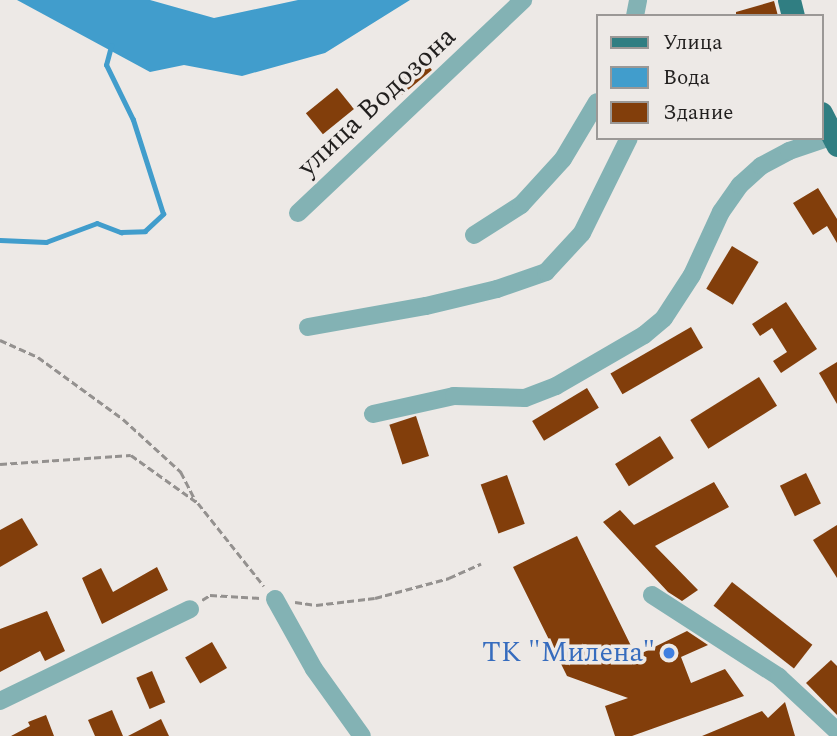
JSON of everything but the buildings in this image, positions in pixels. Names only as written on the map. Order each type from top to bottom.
[{"type":"main road","points":[[823,117],[835,140]]},
{"type":"street","name":"улица Водозона","points":[[298,213],[523,0]]},
{"type":"street","points":[[474,235],[521,205],[555,169],[596,104]]},
{"type":"street","points":[[308,327],[450,300],[546,272],[582,233],[628,140]]},
{"type":"street","points":[[373,414],[454,396],[525,398],[556,386],[644,335],[664,318],[692,275],[721,212],[740,185],[761,166],[789,151],[835,140]]},
{"type":"street","points":[[652,595],[779,677],[837,731]]},
{"type":"street","points":[[275,599],[314,669],[362,736]]},
{"type":"street","points":[[0,701],[190,609]]},
{"type":"path","points":[[0,340],[38,357],[124,419],[181,472],[198,503],[275,599]]},
{"type":"path","points":[[0,464],[131,456],[198,503]]},
{"type":"path","points":[[190,609],[210,595],[275,599],[316,605],[375,598],[449,579],[481,564]]},
{"type":"water","points":[[17,0],[150,0],[214,18],[298,0],[410,0],[325,53],[242,76],[184,65],[150,72]]},
{"type":"waterway","points":[[0,240],[46,242],[97,223],[121,232],[145,231],[163,214],[133,120],[106,65],[111,46]]},
{"type":"place","name":"ТК \"Милена\"","points":[[669,653]]}]
